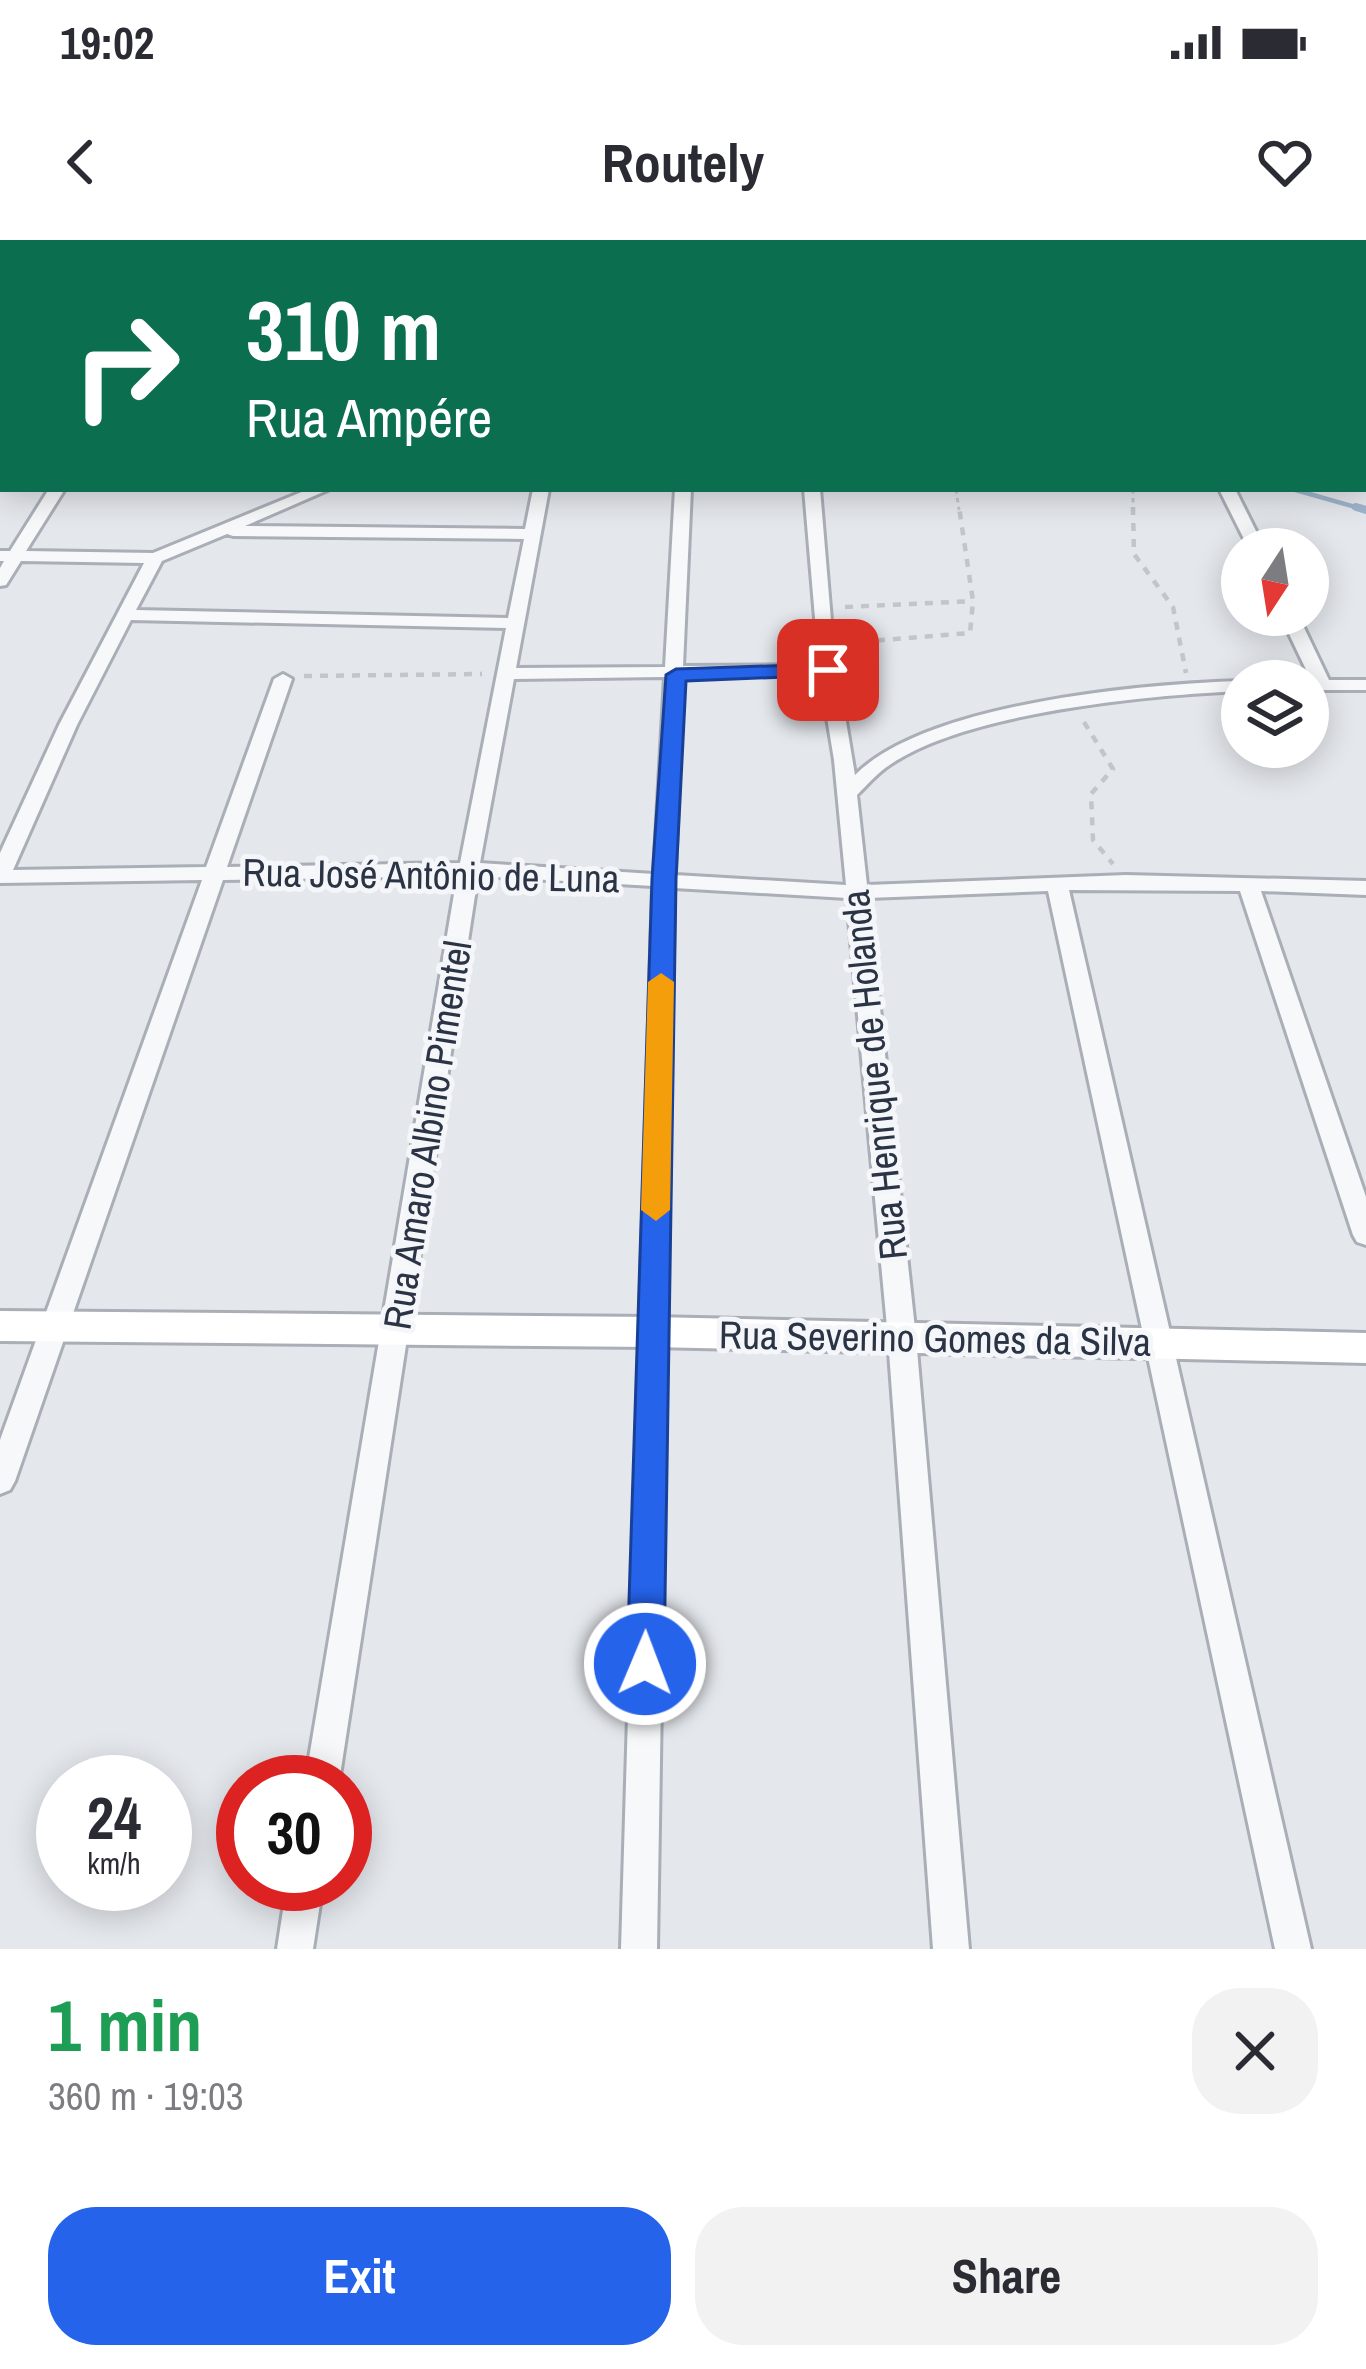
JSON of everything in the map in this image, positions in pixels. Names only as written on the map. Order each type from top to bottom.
[{"type":"street","points":[[0,581],[8,556],[55,492]]},
{"type":"street","points":[[8,556],[154,558],[315,492]]},
{"type":"street","name":"Rua Amaro Albino Pimentel","points":[[326,1755],[469,869],[540,492]]},
{"type":"street","points":[[639,1949],[664,879],[683,492]]},
{"type":"street","name":"Rua Henrique de Holanda","points":[[812,492],[824,644],[847,795],[902,1338],[951,1949]]},
{"type":"street","points":[[1228,492],[1246,528]]},
{"type":"street","points":[[223,531],[530,534]]},
{"type":"street","points":[[0,876],[154,558]]},
{"type":"street","points":[[124,614],[514,623]]},
{"type":"street","points":[[504,674],[828,670]]},
{"type":"street","points":[[0,1480],[283,680]]},
{"type":"street","points":[[1329,685],[1366,685]]},
{"type":"street","points":[[847,795],[875,766],[910,747],[968,728],[1075,706],[1221,686]]},
{"type":"street","name":"Rua José Antônio de Luna","points":[[0,876],[469,869],[855,892],[1126,881],[1366,889]]},
{"type":"street","points":[[1058,884],[1293,1949]]},
{"type":"street","points":[[1249,887],[1366,1235]]},
{"type":"street","name":"Rua Severino Gomes da Silva","points":[[0,1327],[653,1332],[1366,1348]]},
{"type":"street","points":[[295,1949],[301,1911]]},
{"type":"path","points":[[824,644],[970,633],[973,601],[956,492]]},
{"type":"path","points":[[1133,492],[1134,554],[1166,589],[1186,649],[1186,678],[1191,687]]},
{"type":"path","points":[[821,608],[973,601]]},
{"type":"path","points":[[283,680],[504,674]]},
{"type":"path","points":[[1075,706],[1113,770],[1091,794],[1093,840],[1126,881]]},
{"type":"waterway","points":[[1303,492],[1366,510],[1356,507]]},
{"type":"slow traffic","points":[[656,1210],[661,982]]},
{"type":"route","points":[[645,1664],[664,879],[676,675],[828,670]]}]
